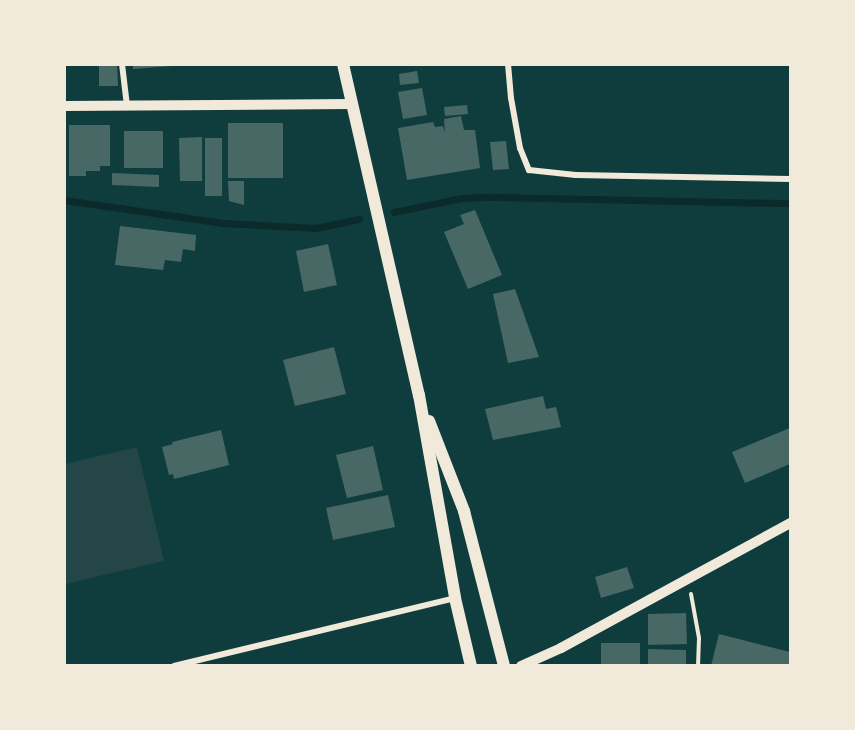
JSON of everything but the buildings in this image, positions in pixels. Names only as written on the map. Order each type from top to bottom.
[{"type":"main road","points":[[343,64],[418,395],[471,666]]},
{"type":"main road","points":[[418,395],[464,511],[504,666]]},
{"type":"street","points":[[123,64],[127,106]]},
{"type":"street","points":[[508,64],[511,98],[520,148],[529,170],[576,175],[790,179]]},
{"type":"street","points":[[64,106],[351,104]]},
{"type":"street","points":[[521,666],[561,648],[790,523]]},
{"type":"street","points":[[174,666],[456,598]]},
{"type":"path","points":[[689,578],[699,638],[698,666]]},
{"type":"shaded area","points":[[137,447],[164,561],[65,584],[65,464]]},
{"type":"waterway","points":[[394,212],[461,198],[494,197],[790,203]]},
{"type":"waterway","points":[[64,200],[223,223],[316,228],[359,219]]}]
